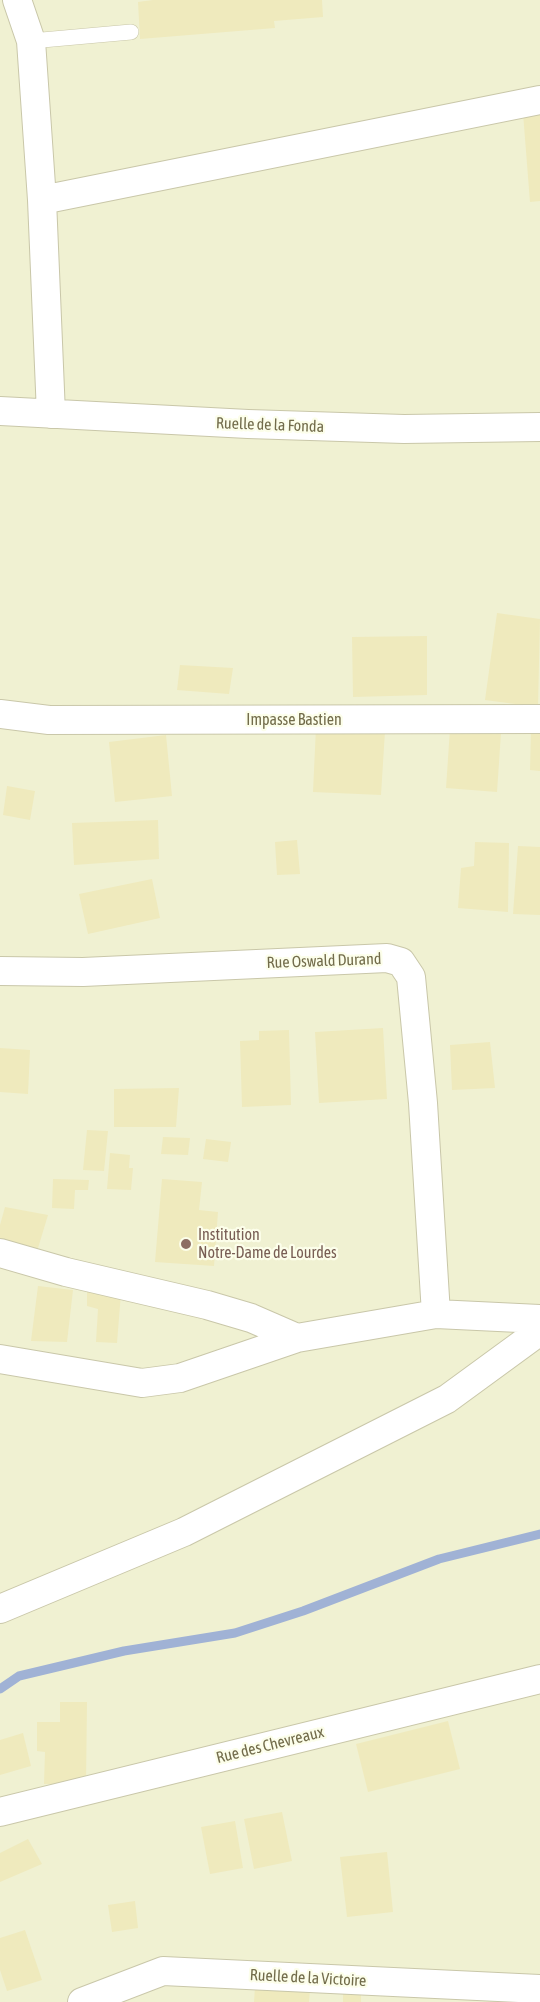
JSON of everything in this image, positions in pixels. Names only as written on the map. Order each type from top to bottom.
[{"type":"street","points":[[17,0],[31,41],[42,200],[51,414]]},
{"type":"street","points":[[42,200],[540,100]]},
{"type":"street","name":"Ruelle de la Fonda","points":[[0,411],[248,424],[404,429],[540,427]]},
{"type":"street","name":"Impasse Bastien","points":[[0,714],[49,720],[540,719]]},
{"type":"street","name":"Rue Oswald Durand","points":[[0,971],[83,972],[387,958],[401,962],[411,977],[423,1103],[436,1314]]},
{"type":"street","points":[[0,1253],[66,1272],[207,1305],[251,1318],[297,1338]]},
{"type":"street","points":[[0,1359],[142,1383],[180,1378],[297,1338],[436,1314],[540,1319]]},
{"type":"street","points":[[0,1609],[184,1532],[447,1399],[540,1331]]},
{"type":"street","name":"Rue des Chevreaux","points":[[0,1812],[540,1679]]},
{"type":"street","name":"Ruelle de la Victoire","points":[[82,2002],[163,1971],[540,1989]]},
{"type":"lane","points":[[31,41],[131,32]]},
{"type":"shaded area","points":[[0,0],[540,0],[540,2002],[0,2002]]},
{"type":"building","points":[[153,0],[322,0],[323,17],[274,21],[275,28],[140,39],[138,2]]},
{"type":"building","points":[[540,112],[540,201],[530,202],[523,113]]},
{"type":"building","points":[[497,613],[540,619],[538,707],[485,700]]},
{"type":"building","points":[[427,636],[427,695],[353,697],[352,637]]},
{"type":"building","points":[[180,665],[233,668],[229,694],[177,690]]},
{"type":"building","points":[[316,727],[385,731],[381,795],[313,792]]},
{"type":"building","points":[[450,729],[501,733],[497,792],[446,788]]},
{"type":"building","points":[[531,730],[540,730],[540,771],[530,770]]},
{"type":"building","points":[[166,735],[172,796],[115,802],[109,742]]},
{"type":"building","points":[[7,786],[35,791],[30,820],[3,815]]},
{"type":"building","points":[[158,820],[159,859],[74,865],[72,823]]},
{"type":"building","points":[[297,840],[300,874],[277,875],[275,842]]},
{"type":"building","points":[[475,842],[509,843],[508,912],[458,908],[461,868],[474,866]]},
{"type":"building","points":[[518,846],[540,847],[540,915],[513,914]]},
{"type":"building","points":[[152,879],[160,918],[88,934],[79,894]]},
{"type":"building","points":[[383,1028],[387,1099],[319,1103],[315,1032]]},
{"type":"building","points":[[289,1030],[291,1105],[242,1107],[240,1041],[259,1040],[259,1031]]},
{"type":"building","points":[[490,1042],[495,1088],[452,1090],[450,1045]]},
{"type":"building","points":[[0,1048],[30,1050],[28,1094],[0,1092]]},
{"type":"building","points":[[179,1088],[176,1127],[114,1127],[114,1089]]},
{"type":"building","points":[[87,1130],[108,1131],[104,1171],[83,1170]]},
{"type":"building","points":[[163,1137],[190,1138],[188,1155],[161,1154]]},
{"type":"building","points":[[206,1139],[231,1142],[228,1162],[203,1159]]},
{"type":"building","points":[[110,1153],[130,1155],[129,1168],[133,1168],[131,1190],[107,1189]]},
{"type":"building","points":[[53,1179],[89,1180],[88,1190],[75,1190],[74,1209],[52,1208]]},
{"type":"building","points":[[162,1179],[202,1182],[199,1210],[218,1212],[214,1266],[155,1262]]},
{"type":"building","points":[[5,1207],[48,1215],[35,1258],[0,1248],[0,1225]]},
{"type":"building","points":[[38,1286],[73,1290],[67,1342],[31,1341]]},
{"type":"building","points":[[87,1291],[121,1293],[117,1343],[96,1342],[98,1309],[87,1306]]},
{"type":"building","points":[[60,1702],[87,1702],[86,1784],[44,1784],[45,1752],[37,1751],[37,1722],[60,1722]]},
{"type":"building","points":[[448,1721],[460,1769],[368,1792],[356,1744]]},
{"type":"building","points":[[23,1733],[31,1766],[0,1775],[0,1740]]},
{"type":"building","points":[[282,1812],[292,1861],[254,1869],[244,1819]]},
{"type":"building","points":[[235,1821],[243,1868],[210,1874],[201,1827]]},
{"type":"building","points":[[28,1839],[42,1864],[0,1882],[0,1853]]},
{"type":"building","points":[[387,1852],[393,1912],[347,1917],[340,1857]]},
{"type":"building","points":[[135,1901],[138,1928],[112,1932],[108,1905]]},
{"type":"building","points":[[25,1930],[42,1980],[7,1991],[0,1970],[0,1938]]},
{"type":"building","points":[[255,1987],[310,1990],[309,2002],[254,2002]]},
{"type":"building","points":[[343,1993],[361,1993],[361,2002],[343,2002]]},
{"type":"waterway","points":[[0,1689],[19,1676],[124,1651],[235,1633],[303,1611],[439,1559],[540,1534]]},
{"type":"place","name":"Institution Notre-Dame de Lourdes","points":[[186,1244]]}]
